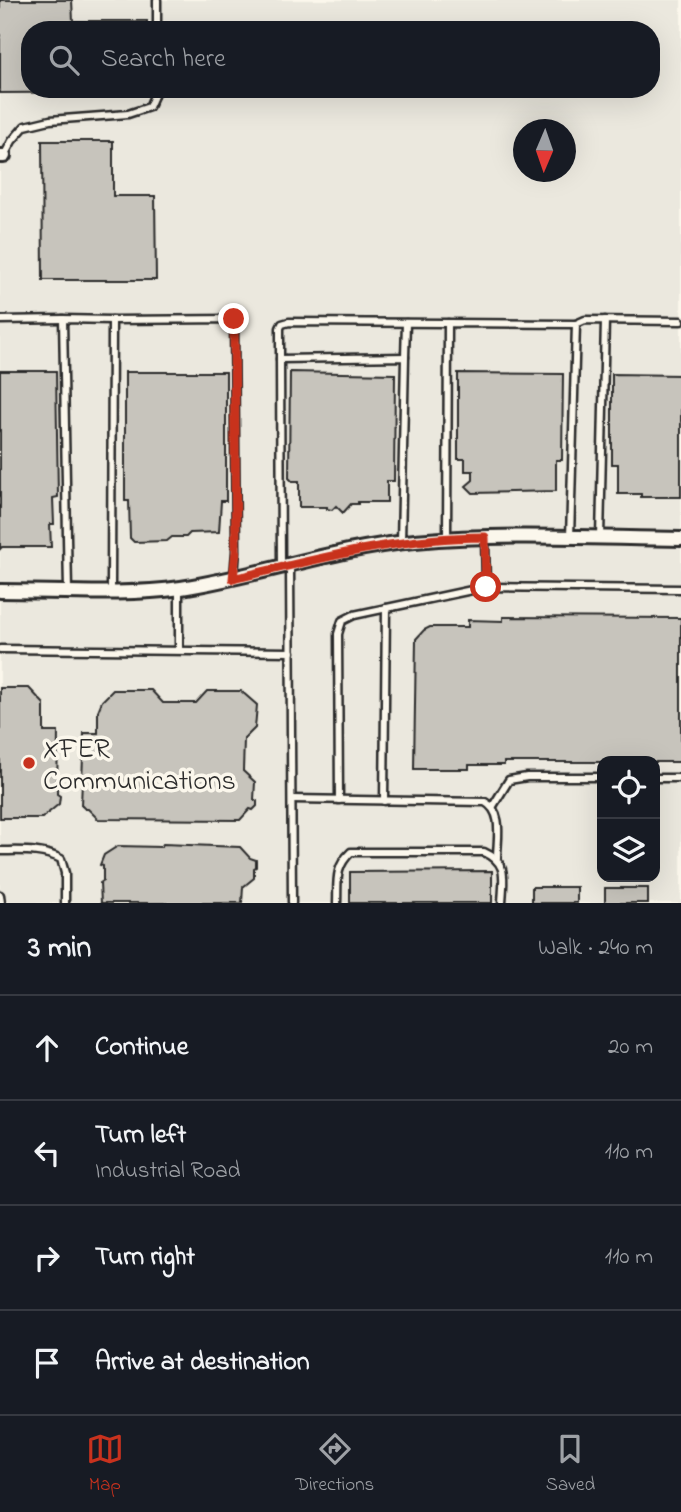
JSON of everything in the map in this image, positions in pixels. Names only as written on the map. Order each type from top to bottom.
[{"type":"street","points":[[0,591],[179,588],[233,579],[345,552],[401,542],[485,537],[681,539]]},
{"type":"lane","points":[[157,0],[157,21]]},
{"type":"lane","points":[[2,156],[26,126],[50,120],[128,114],[149,107],[153,98]]},
{"type":"lane","points":[[63,318],[68,591]]},
{"type":"lane","points":[[0,320],[234,319],[236,551],[233,579]]},
{"type":"lane","points":[[111,591],[112,320]]},
{"type":"lane","points":[[292,903],[291,652],[280,359],[282,324],[576,324],[585,320],[681,321]]},
{"type":"lane","points":[[600,538],[605,320]]},
{"type":"lane","points":[[401,542],[405,323]]},
{"type":"lane","points":[[447,539],[449,323]]},
{"type":"lane","points":[[570,538],[576,324]]},
{"type":"lane","points":[[280,359],[405,357]]},
{"type":"lane","points":[[485,537],[486,587]]},
{"type":"lane","points":[[339,800],[338,634],[342,621],[354,615],[486,587],[681,589]]},
{"type":"lane","points":[[179,588],[179,650]]},
{"type":"lane","points":[[383,800],[386,608]]},
{"type":"lane","points":[[0,649],[291,652]]},
{"type":"lane","points":[[493,806],[509,780],[527,776],[597,777]]},
{"type":"lane","points":[[660,778],[681,778]]},
{"type":"lane","points":[[292,799],[485,802],[493,806],[497,813],[497,858],[503,870],[502,903]]},
{"type":"lane","points":[[0,851],[38,851],[61,859],[65,873],[65,903]]},
{"type":"lane","points":[[337,903],[341,861],[351,852],[484,852],[497,858]]},
{"type":"lane","points":[[0,895],[1,903]]},
{"type":"shaded area","points":[[0,0],[681,0],[681,903],[0,903]]},
{"type":"building","points":[[0,0],[72,0],[73,21],[21,21],[21,93],[0,93]]},
{"type":"building","points":[[42,141],[113,141],[113,196],[155,196],[156,280],[43,280]]},
{"type":"building","points":[[0,371],[56,371],[58,497],[53,498],[51,547],[0,549]]},
{"type":"building","points":[[125,372],[226,372],[226,501],[221,501],[219,532],[190,533],[186,537],[172,537],[167,541],[134,542],[130,538],[129,501],[125,501]]},
{"type":"building","points":[[290,372],[395,374],[394,481],[387,481],[387,502],[358,502],[351,504],[343,513],[336,506],[332,510],[327,507],[299,507],[299,481],[289,478]]},
{"type":"building","points":[[458,373],[563,374],[562,460],[556,460],[556,491],[473,493],[466,486],[473,480],[473,471],[465,471],[465,459],[458,459]]},
{"type":"building","points":[[612,374],[681,375],[681,497],[618,494],[618,464],[612,464]]},
{"type":"building","points":[[503,617],[681,618],[681,762],[660,762],[660,756],[597,756],[597,762],[504,762],[504,765],[469,765],[469,769],[414,769],[416,639],[430,627],[468,627],[468,620],[503,621]]},
{"type":"building","name":"XFER Communications","points":[[0,688],[29,688],[44,704],[44,732],[58,732],[59,804],[42,818],[0,818]]},
{"type":"building","points":[[113,690],[151,690],[163,703],[196,703],[207,691],[241,691],[257,705],[255,728],[244,739],[243,771],[255,782],[254,800],[257,801],[257,806],[253,810],[250,809],[240,820],[98,819],[85,809],[81,805],[84,733],[98,733],[98,711],[102,701]]},
{"type":"building","points":[[163,844],[240,847],[250,858],[256,860],[254,878],[243,887],[242,903],[101,903],[103,866],[100,865],[104,855],[118,846],[161,847]]},
{"type":"building","points":[[492,871],[492,903],[350,903],[350,872]]},
{"type":"building","points":[[532,887],[577,887],[577,903],[532,903]]},
{"type":"building","points":[[605,888],[648,888],[648,903],[605,903]]},
{"type":"place","name":"XFER Communications","points":[[29,763]]},
{"type":"route","points":[[234,319],[236,551],[233,579],[368,547],[485,537],[486,587]]}]
